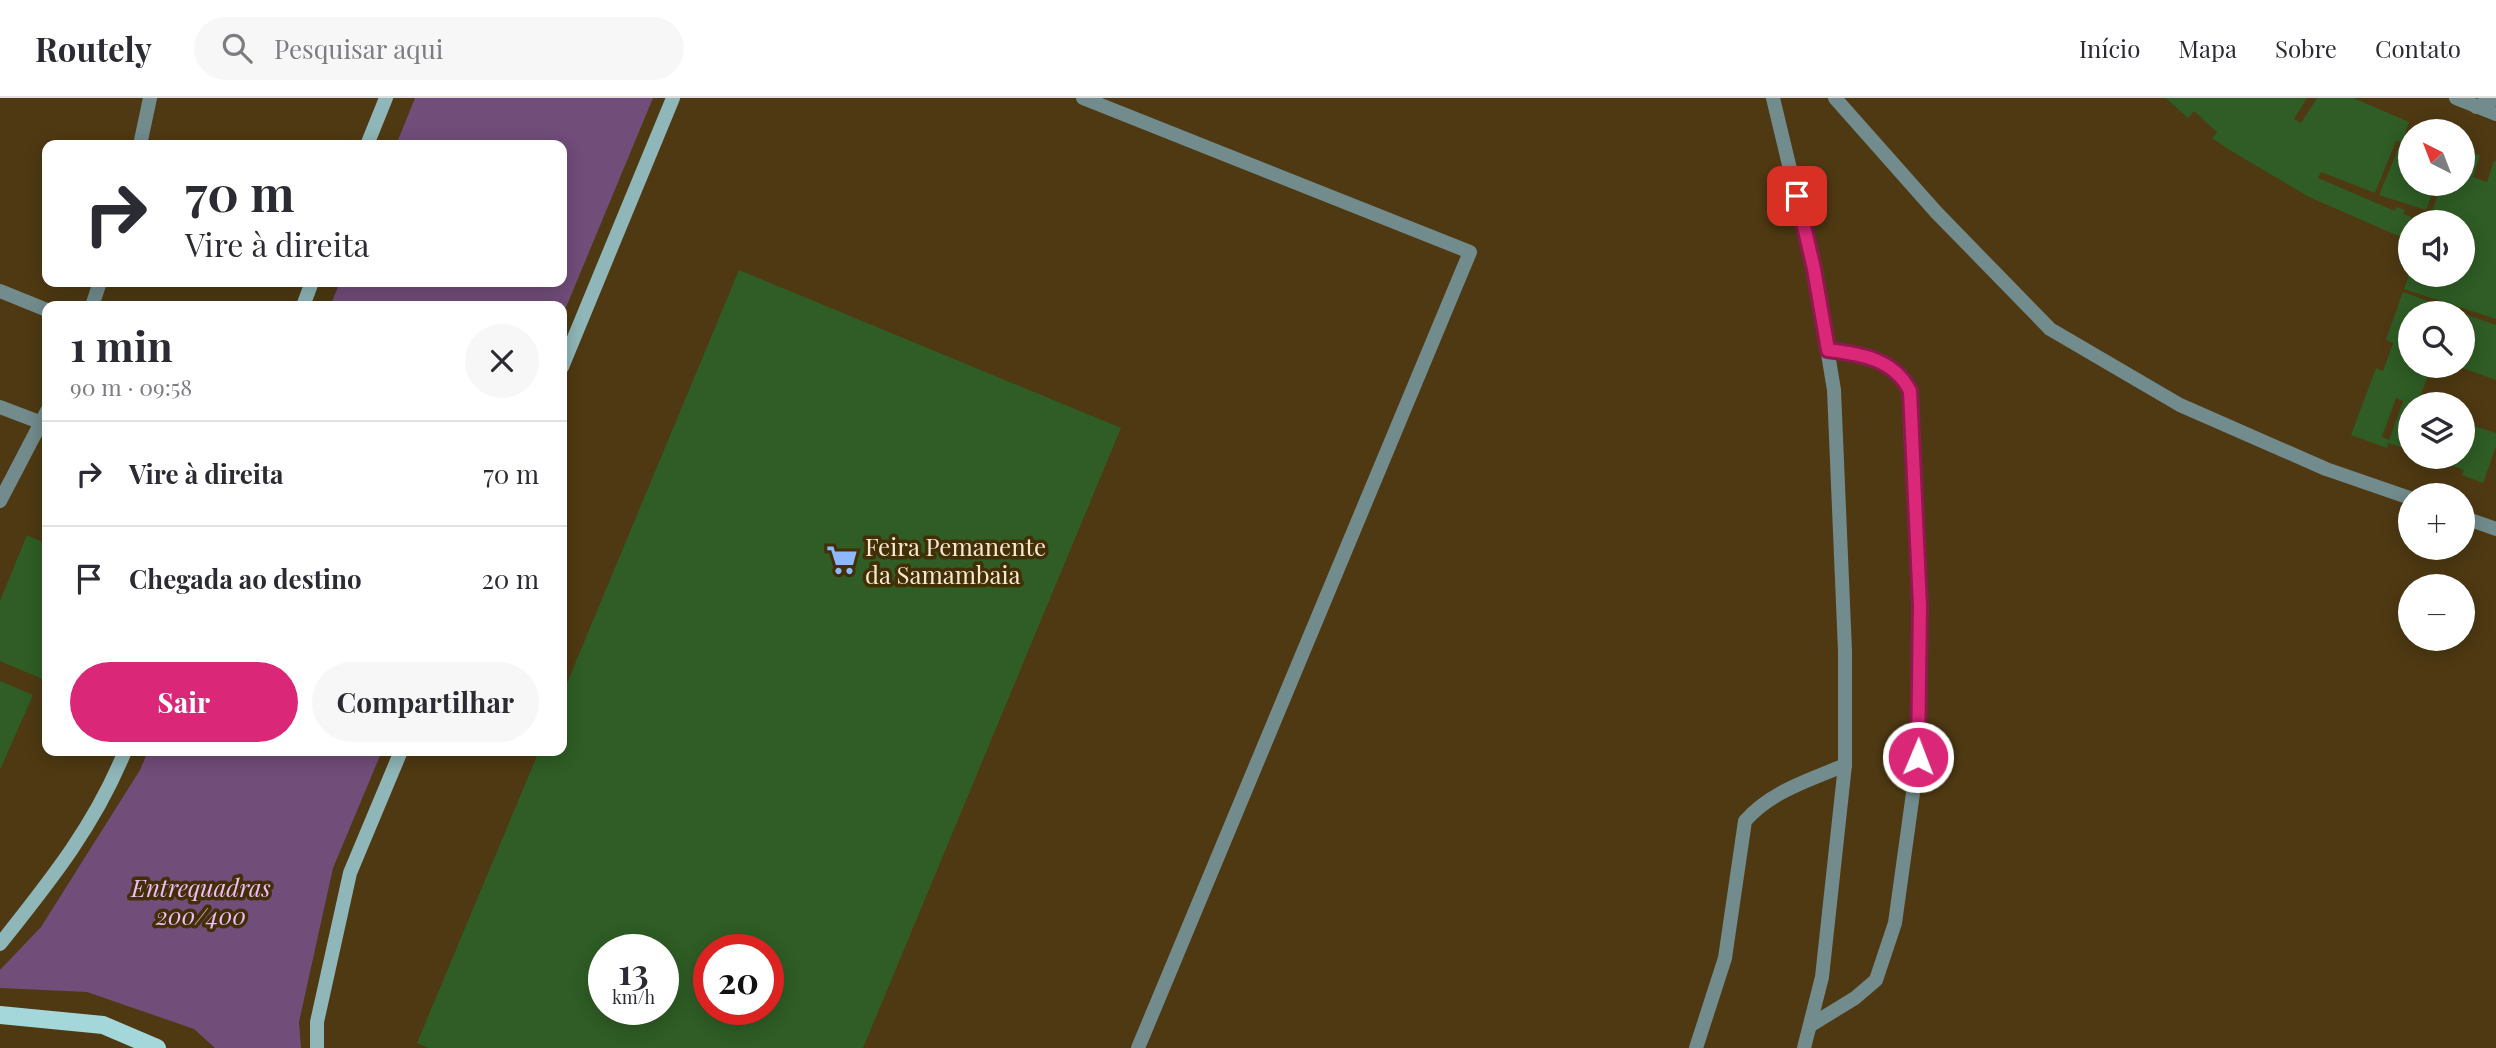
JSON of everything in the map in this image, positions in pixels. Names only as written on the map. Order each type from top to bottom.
[{"type":"main road","points":[[369,140],[386,98]]},
{"type":"main road","points":[[567,355],[673,98]]},
{"type":"main road","points":[[0,944],[67,860],[97,810],[123,756]]},
{"type":"main road","points":[[317,1048],[317,1022],[350,873],[399,756]]},
{"type":"main road","points":[[0,1015],[103,1025],[157,1048]]},
{"type":"street","points":[[142,140],[150,98]]},
{"type":"street","points":[[1083,98],[1470,252],[1138,1048]]},
{"type":"street","points":[[1773,98],[1814,269],[1834,390],[1845,651],[1845,765],[1822,977],[1804,1048]]},
{"type":"street","points":[[1835,98],[1936,212],[2050,329],[2180,405],[2326,469],[2398,494]]},
{"type":"street","points":[[2456,98],[2496,114]]},
{"type":"street","points":[[2476,107],[2496,98]]},
{"type":"street","points":[[0,291],[42,308]]},
{"type":"street","points":[[1811,1025],[1855,998],[1876,980],[1895,923],[1918,757],[1920,606],[1910,391],[1903,377],[1885,363],[1860,354],[1828,350]]},
{"type":"street","points":[[0,407],[42,417]]},
{"type":"street","points":[[0,501],[42,421]]},
{"type":"street","points":[[2475,522],[2496,529]]},
{"type":"street","points":[[1696,1048],[1726,958],[1745,821],[1758,806],[1783,792],[1845,765]]},
{"type":"green space","points":[[415,98],[653,98],[567,305],[567,301],[332,301],[338,287],[567,287],[567,140],[398,140]]},
{"type":"green space","name":"Entrequadras 200/400","points":[[146,756],[380,756],[333,868],[299,1022],[301,1048],[215,1048],[194,1029],[87,992],[0,988],[0,970],[41,927],[140,770]]},
{"type":"building","points":[[2166,98],[2307,98],[2294,119],[2301,123],[2317,98],[2353,98],[2402,119],[2398,119],[2398,141],[2375,193],[2321,172],[2318,178],[2395,211],[2396,207],[2405,210],[2398,210],[2398,236],[2309,197],[2212,138],[2217,132],[2194,111],[2188,118]]},
{"type":"building","points":[[2398,149],[2398,196],[2431,196],[2426,210],[2379,195]]},
{"type":"building","points":[[2475,153],[2480,155],[2475,171]]},
{"type":"building","points":[[2496,161],[2496,319],[2475,312],[2475,301],[2441,301],[2404,289],[2475,287],[2475,210],[2432,210],[2438,196],[2475,196],[2475,178],[2487,182]]},
{"type":"building","name":"Feira Pemanente da Samambaia","points":[[739,270],[1121,428],[863,1048],[428,1048],[417,1043],[537,756],[567,756],[567,683]]},
{"type":"building","points":[[2403,292],[2428,301],[2400,301]]},
{"type":"building","points":[[2398,306],[2398,378],[2427,378],[2422,392],[2398,392],[2398,399],[2396,398],[2382,437],[2389,440],[2398,415],[2398,446],[2388,443],[2387,448],[2351,435],[2376,368],[2383,371],[2393,343],[2386,340]]},
{"type":"building","points":[[2475,318],[2496,325],[2496,380],[2475,372]]},
{"type":"building","points":[[2475,426],[2496,433],[2496,446],[2483,483],[2462,475],[2464,470],[2461,469],[2475,469]]},
{"type":"building","points":[[27,535],[42,542],[42,679],[0,661],[0,601]]},
{"type":"building","points":[[0,681],[33,695],[0,770]]},
{"type":"place","name":"Feira Pemanente da Samambaia","points":[[842,560]]},
{"type":"route","points":[[1797,196],[1814,269],[1828,350],[1860,354],[1885,363],[1903,377],[1910,391],[1920,606],[1918,757]]}]
